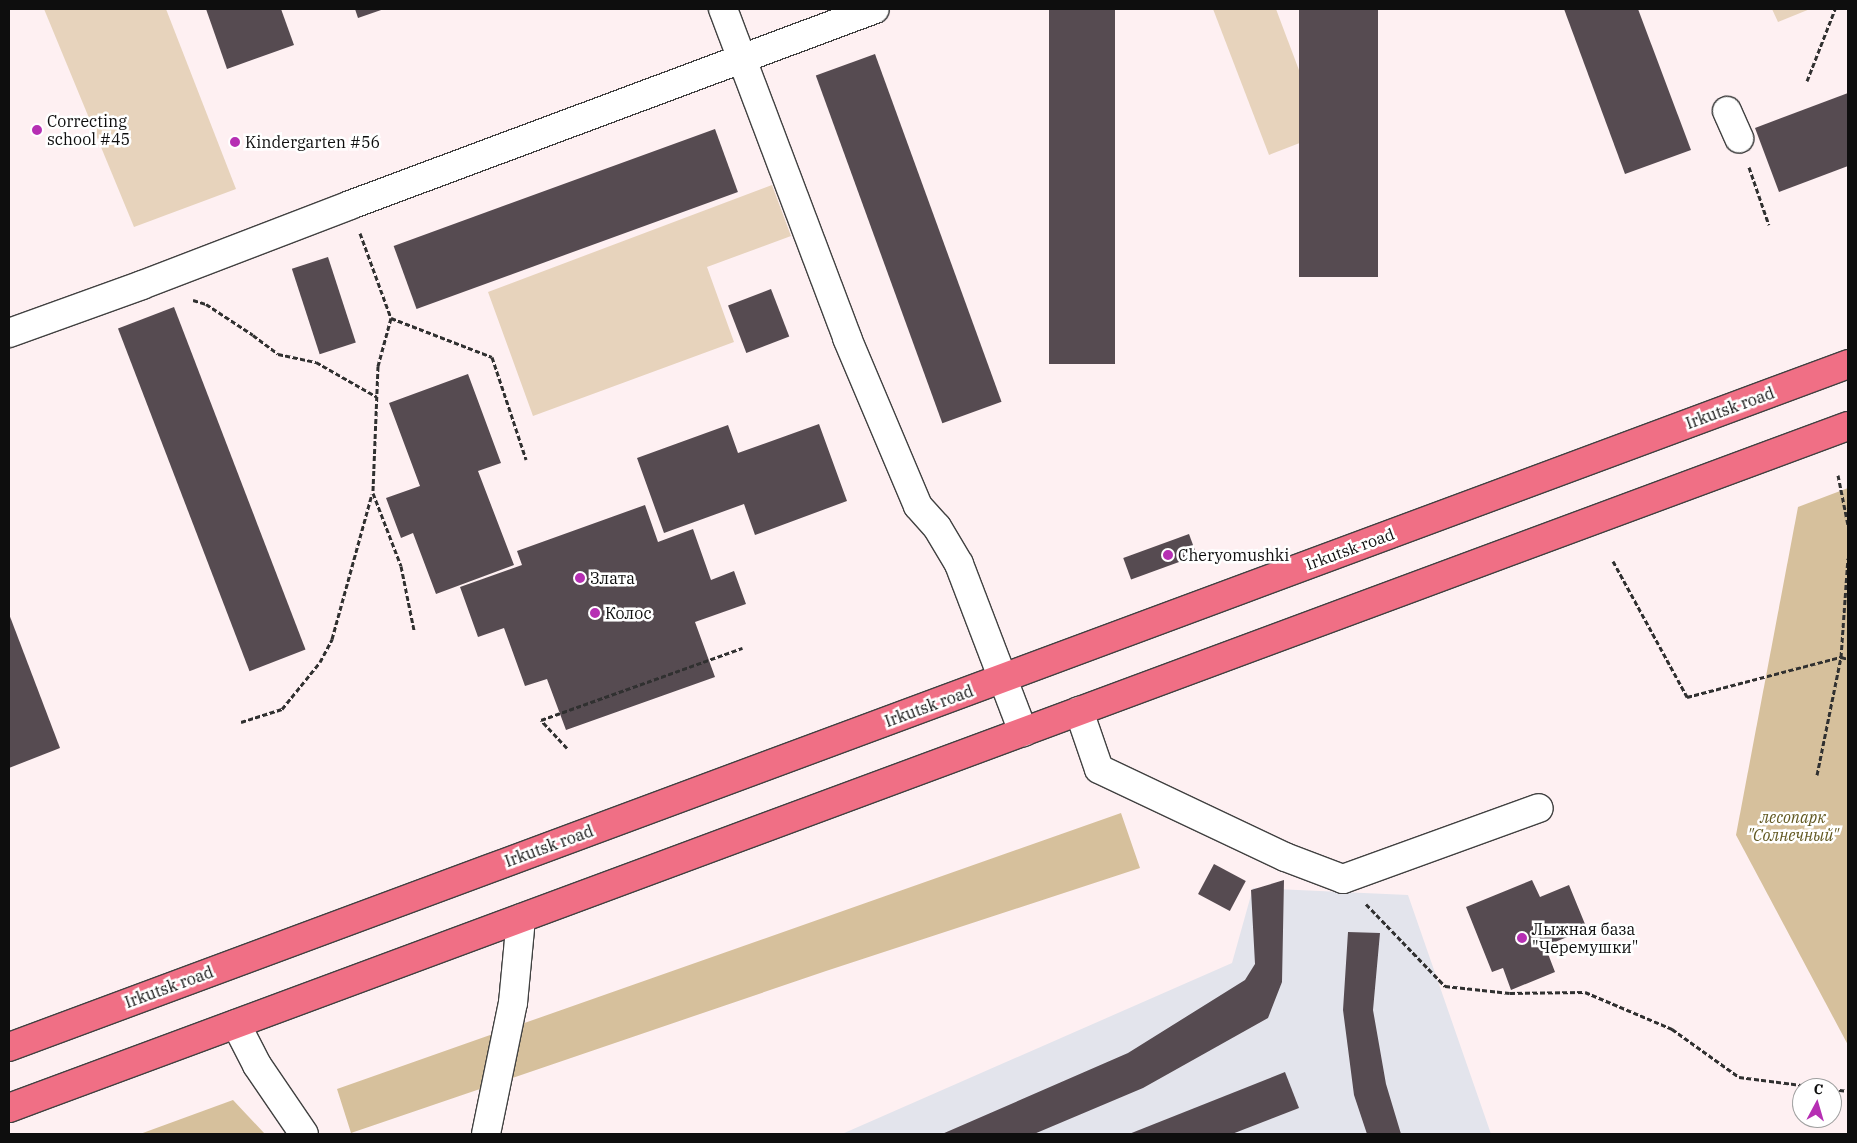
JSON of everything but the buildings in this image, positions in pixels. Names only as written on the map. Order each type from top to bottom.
[{"type":"main road","name":"Irkutsk road","points":[[9,1047],[1848,364]]},
{"type":"main road","points":[[9,1108],[1848,426]]},
{"type":"street","points":[[723,9],[847,338],[918,506],[937,527],[958,564],[1023,732]]},
{"type":"street","points":[[9,333],[142,285],[350,204],[875,9]]},
{"type":"street","points":[[1727,111],[1739,138]]},
{"type":"street","points":[[1080,711],[1099,769],[1284,857],[1343,879],[1539,808]]},
{"type":"street","points":[[486,1134],[513,1003],[521,918]]},
{"type":"street","points":[[236,1024],[257,1065],[304,1134]]},
{"type":"path","points":[[1807,82],[1835,9]]},
{"type":"path","points":[[1739,138],[1769,225]]},
{"type":"path","points":[[241,722],[282,709],[320,662],[332,639],[373,493],[378,366],[391,318],[350,204]]},
{"type":"path","points":[[188,299],[206,304],[254,334],[278,354],[316,362],[377,398]]},
{"type":"path","points":[[391,318],[492,357],[526,459]]},
{"type":"path","points":[[1838,475],[1848,525]]},
{"type":"path","points":[[373,493],[401,566],[414,630]]},
{"type":"path","points":[[1816,775],[1841,657],[1848,558]]},
{"type":"path","points":[[1613,561],[1687,697],[1841,657],[1848,659]]},
{"type":"path","points":[[567,748],[541,720],[742,648]]},
{"type":"path","points":[[1343,879],[1445,986],[1510,993],[1585,992],[1672,1029],[1739,1077],[1792,1084]]},
{"type":"shaded area","points":[[44,9],[166,9],[236,189],[134,227]]},
{"type":"shaded area","points":[[1213,9],[1276,9],[1323,134],[1269,155]]},
{"type":"shaded area","points":[[1772,9],[1810,9],[1778,22]]},
{"type":"shaded area","points":[[772,185],[791,236],[707,267],[734,342],[533,416],[488,292]]},
{"type":"shaded area","points":[[1253,888],[1408,895],[1491,1134],[842,1134],[1232,963]]},
{"type":"green space","name":"лесопарк \"Солнечный\"","points":[[1848,488],[1848,1045],[1736,835],[1798,507]]},
{"type":"green space","points":[[1121,813],[1140,868],[826,971],[351,1133],[337,1089]]},
{"type":"green space","points":[[233,1100],[265,1134],[140,1134]]},
{"type":"place","name":"Correcting school #45","points":[[37,130]]},
{"type":"place","name":"Kindergarten #56","points":[[235,142]]},
{"type":"place","name":"Cheryomushki","points":[[1168,555]]},
{"type":"place","name":"Злата","points":[[580,578]]},
{"type":"place","name":"Колос","points":[[595,613]]},
{"type":"place","name":"Лыжная база \"Черемушки\"","points":[[1522,938]]}]
